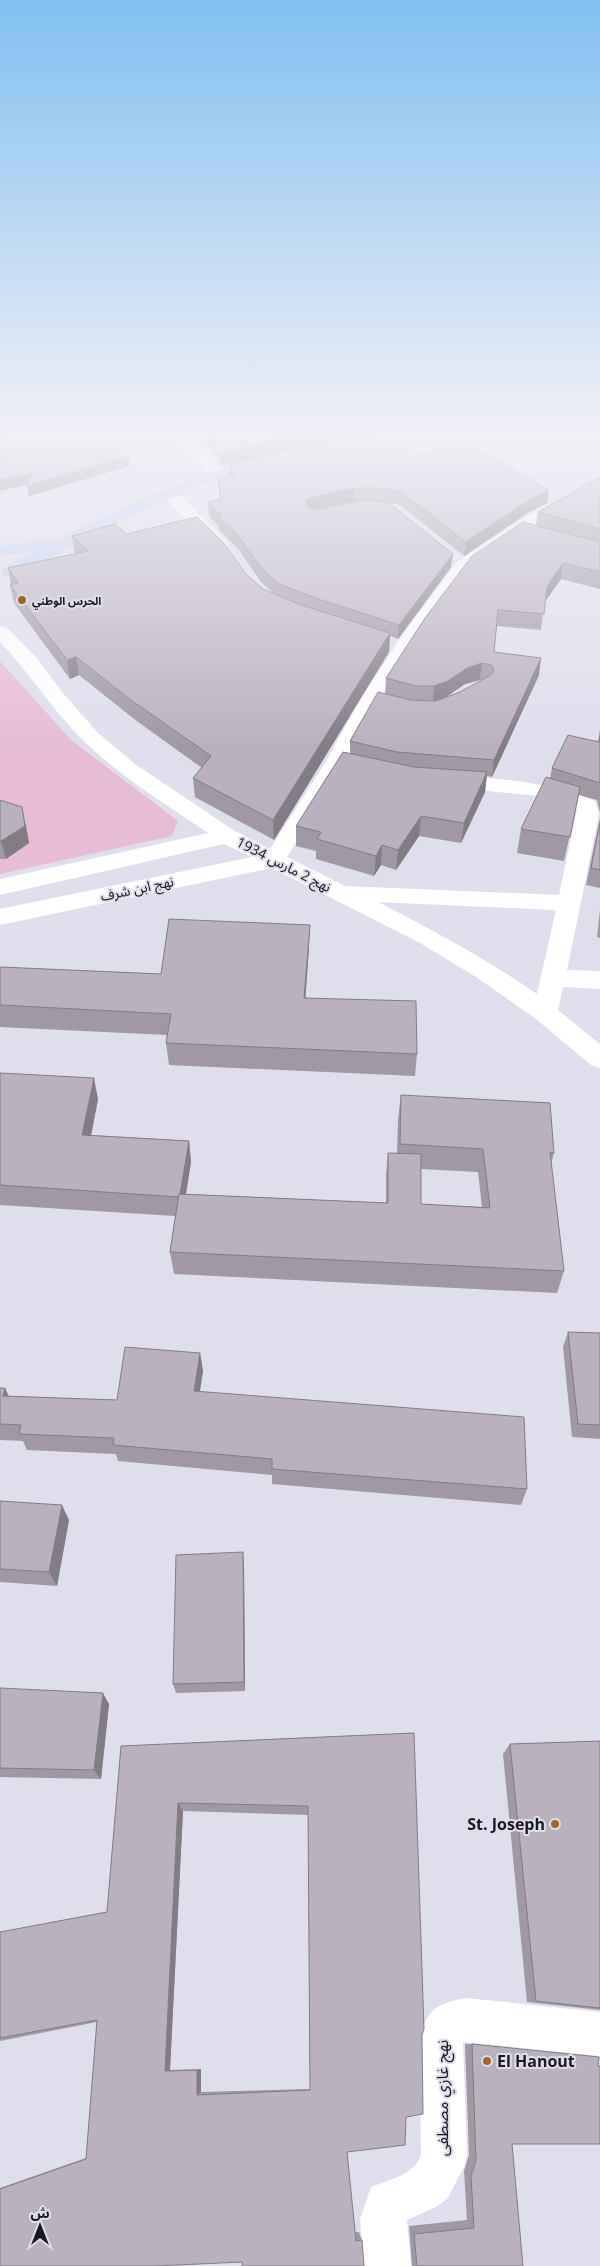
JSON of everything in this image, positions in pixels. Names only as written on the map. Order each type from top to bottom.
[{"type":"main road","points":[[5,574],[78,537]]},
{"type":"main road","points":[[1,550],[69,541]]},
{"type":"main road","points":[[1,550],[10,553],[17,562],[5,574]]},
{"type":"street","points":[[213,537],[231,554]]},
{"type":"street","points":[[274,860],[344,765],[371,698],[395,646],[463,566],[506,537]]},
{"type":"street","points":[[448,554],[463,566]]},
{"type":"street","name":"نهج 2 مارس 1934","points":[[0,631],[29,661],[90,736],[128,768],[227,836],[444,946],[544,1013],[600,1058]]},
{"type":"street","points":[[0,650],[29,661]]},
{"type":"street","points":[[371,698],[391,705]]},
{"type":"street","points":[[431,779],[509,786],[569,797],[587,806],[588,814],[544,1013]]},
{"type":"street","points":[[0,886],[227,836]]},
{"type":"street","name":"نهج ابن شرف","points":[[0,917],[274,860]]},
{"type":"street","points":[[338,892],[569,902]]},
{"type":"street","points":[[552,978],[600,980]]},
{"type":"street","name":"نهج غازي مصطفى","points":[[387,2266],[383,2224],[384,2213],[388,2204],[428,2187],[440,2171],[444,2155],[441,2035],[450,2023],[466,2020],[600,2034]]},
{"type":"shaded area","points":[[0,661],[71,740],[178,821],[172,836],[0,874]]},
{"type":"building","points":[[73,537],[218,537],[246,574],[263,589],[301,605],[390,633],[273,820],[193,778],[211,756],[131,700],[76,657],[67,660],[10,585],[18,583],[8,568],[88,551]]},
{"type":"building","points":[[239,537],[431,537],[453,554],[399,625],[315,598],[277,583],[261,568]]},
{"type":"building","points":[[459,537],[474,537],[466,542]]},
{"type":"building","points":[[501,537],[580,537],[600,542],[600,572],[563,563],[547,587],[544,614],[498,610],[494,652],[541,658],[494,760],[397,752],[350,741],[378,692],[411,700],[436,701],[460,692],[491,675],[494,670],[491,665],[482,663],[467,668],[448,681],[434,686],[416,686],[386,678],[425,618],[472,556]]},
{"type":"building","points":[[568,735],[599,742],[600,735],[600,783],[552,768]]},
{"type":"building","points":[[343,752],[414,767],[487,772],[464,823],[421,816],[398,850],[382,845],[376,856],[317,839],[321,832],[296,826]]},
{"type":"building","points":[[546,777],[580,787],[570,837],[521,829]]},
{"type":"building","points":[[0,800],[22,807],[25,826],[1,841],[0,841]]},
{"type":"building","points":[[600,822],[600,870],[591,868]]},
{"type":"building","points":[[169,919],[310,925],[304,998],[416,1001],[417,1054],[166,1043],[171,1014],[0,1005],[0,967],[161,974]]},
{"type":"building","points":[[0,1073],[94,1078],[82,1135],[189,1141],[178,1197],[0,1185]]},
{"type":"building","points":[[401,1095],[550,1103],[554,1153],[550,1152],[564,1271],[170,1252],[179,1194],[388,1203],[388,1153],[421,1154],[421,1204],[490,1208],[483,1149],[400,1144]]},
{"type":"building","points":[[568,1332],[600,1333],[600,1425],[578,1424]]},
{"type":"building","points":[[125,1347],[200,1353],[194,1391],[524,1417],[527,1489],[272,1469],[272,1459],[113,1445],[114,1438],[19,1434],[21,1425],[0,1424],[0,1388],[5,1388],[3,1396],[117,1400]]},
{"type":"building","points":[[0,1501],[62,1505],[49,1572],[0,1569]]},
{"type":"building","points":[[243,1552],[244,1682],[173,1684],[176,1555]]},
{"type":"building","points":[[0,1688],[103,1693],[94,1770],[0,1768]]},
{"type":"building","points":[[414,1733],[424,2029],[422,2035],[423,2114],[406,2117],[405,2145],[347,2152],[356,2241],[362,2240],[364,2266],[242,2266],[242,2262],[155,2266],[0,2266],[0,2189],[86,2159],[97,2020],[0,2038],[0,1932],[107,1912],[121,1746]],"holes":[[[178,1803],[308,1806],[310,2090],[197,2095],[197,2070],[165,2071]]]},
{"type":"building","points":[[600,1741],[600,2008],[536,2001],[510,1744]]},
{"type":"building","points":[[472,2044],[599,2057],[600,2144],[512,2144],[523,2266],[417,2266],[414,2234],[474,2228],[471,2176],[476,2160]]},
{"type":"place","name":"الحرس الوطني","points":[[22,600]]},
{"type":"place","name":"St. Joseph","points":[[555,1824]]},
{"type":"place","name":"El Hanout","points":[[487,2061]]}]
